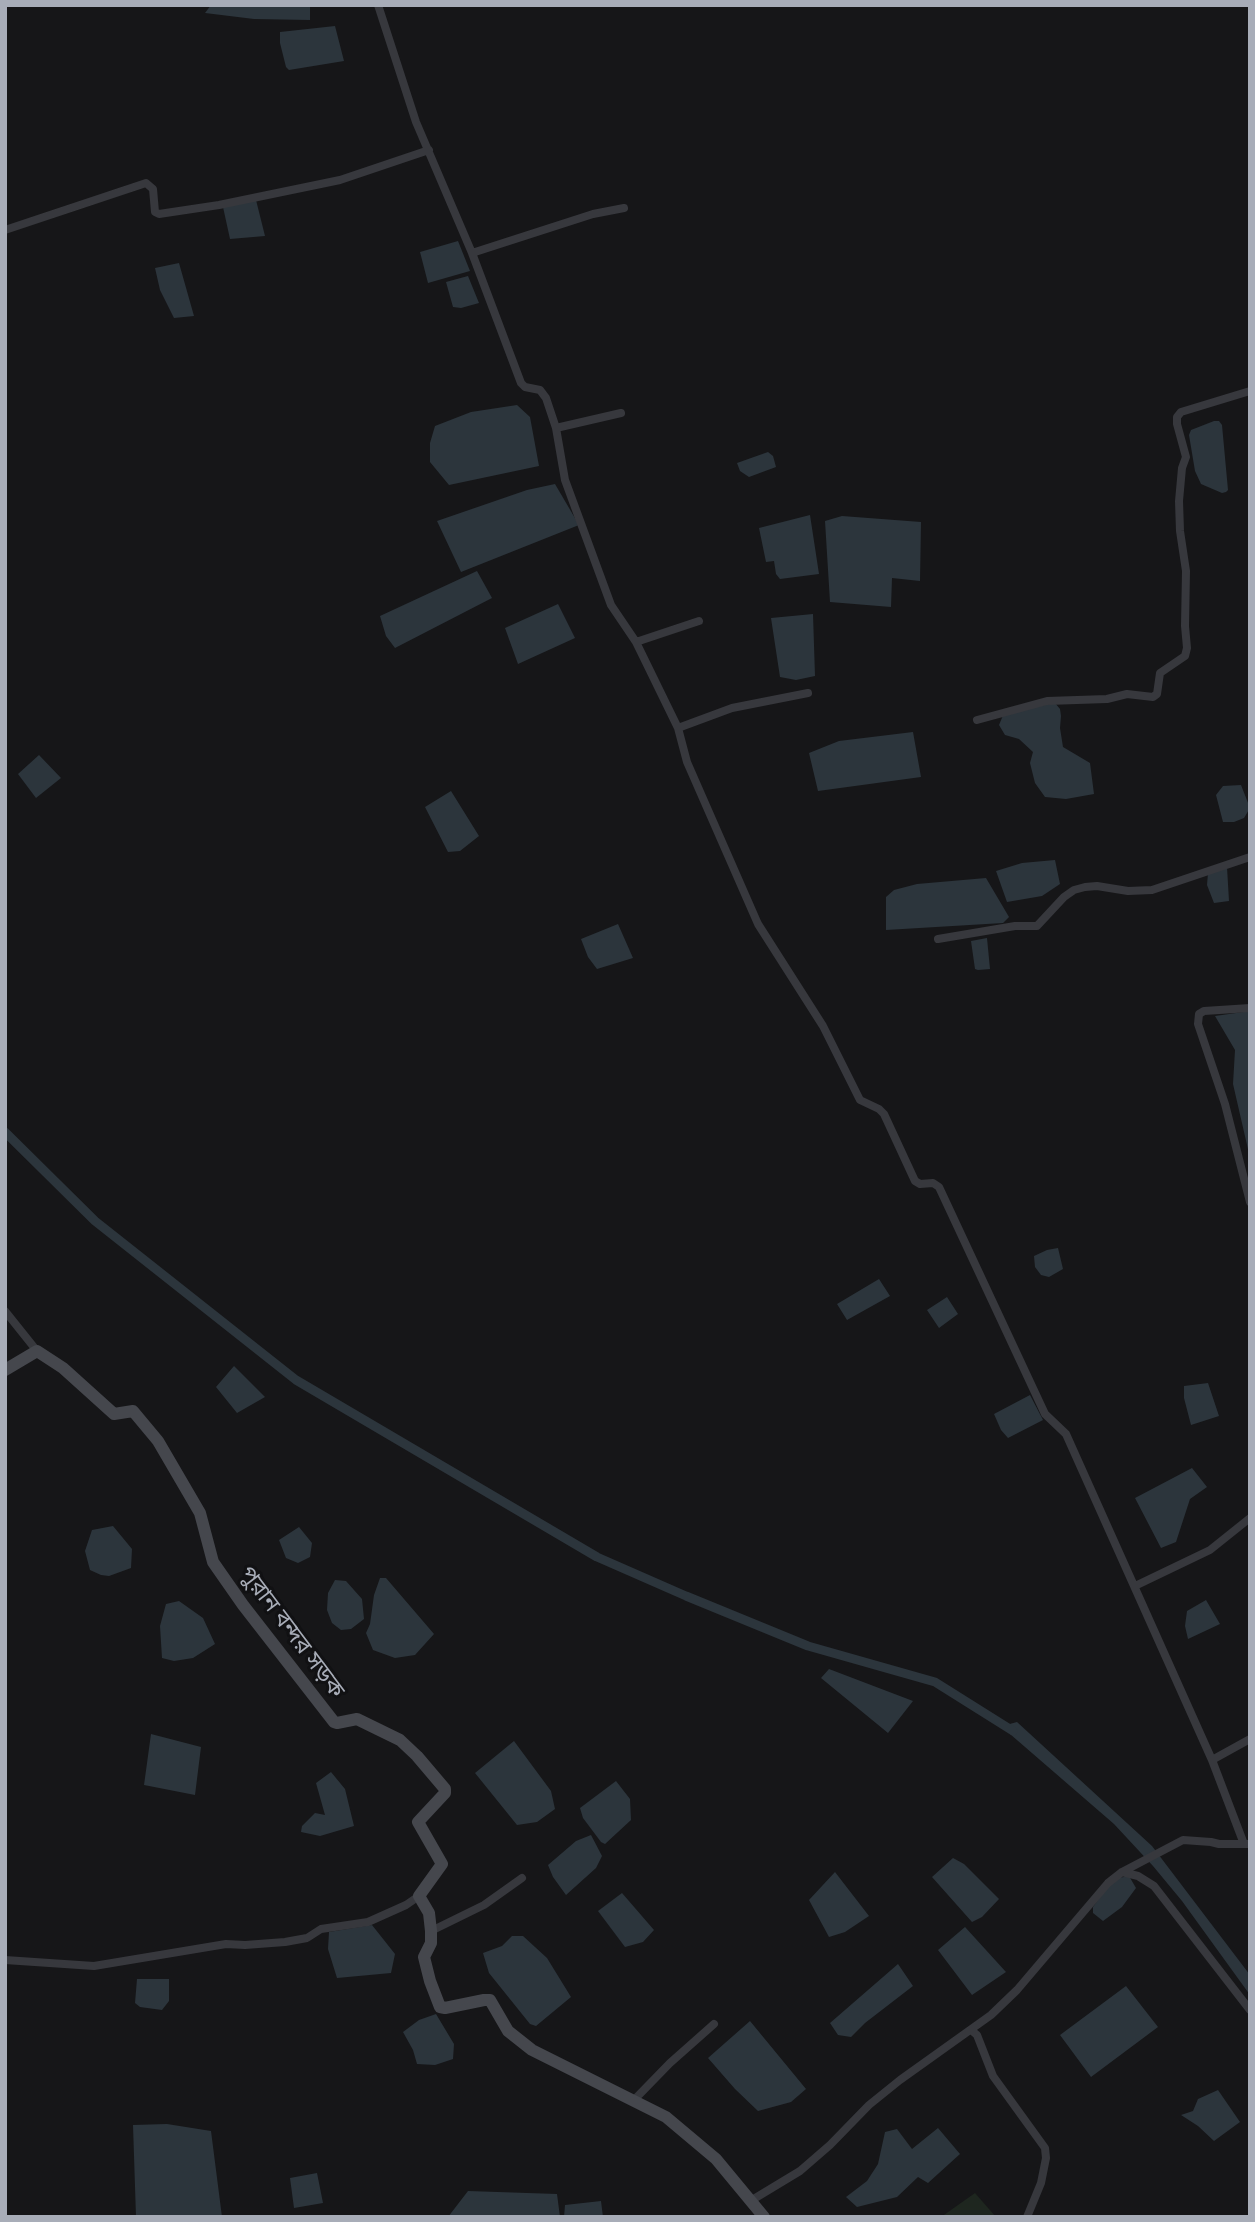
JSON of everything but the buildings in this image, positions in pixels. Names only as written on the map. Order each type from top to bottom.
[{"type":"street","points":[[378,5],[416,122],[472,253],[521,383],[525,387],[540,390],[546,398],[556,428],[565,480],[611,605],[636,642],[678,727],[687,762],[758,924],[822,1026],[860,1100],[884,1114],[915,1181],[920,1184],[933,1183],[939,1187],[1045,1414],[1066,1434],[1247,1844],[1186,1840],[1122,1872],[1108,1883],[1017,1990],[991,2015],[869,2105],[800,2171],[752,2200]]},
{"type":"street","points":[[5,230],[146,183],[153,189],[155,212],[159,214],[219,205],[340,180],[429,150]]},
{"type":"street","points":[[472,253],[593,214],[624,208]]},
{"type":"street","points":[[976,720],[1047,701],[1107,699],[1127,694],[1146,698],[1157,694],[1160,673],[1185,656],[1187,648],[1186,571],[1179,501],[1185,457],[1177,417],[1181,412],[1250,391]]},
{"type":"street","points":[[556,428],[621,413]]},
{"type":"street","points":[[636,642],[698,621]]},
{"type":"street","points":[[678,727],[732,708],[808,693]]},
{"type":"street","points":[[939,939],[1015,926],[1037,926],[1064,897],[1085,887],[1152,890],[1250,857]]},
{"type":"street","points":[[1250,1008],[1205,1011],[1199,1014],[1198,1024],[1224,1104],[1250,1202]]},
{"type":"street","points":[[5,1311],[37,1352],[5,1370]]},
{"type":"street","name":"পুরান বন্দর সড়ক","points":[[37,1352],[63,1368],[114,1414],[133,1412],[158,1441],[200,1513],[213,1562],[334,1722],[357,1719],[400,1740],[444,1789],[445,1793],[418,1822],[442,1864],[419,1896]]},
{"type":"street","points":[[1135,1586],[1210,1550],[1250,1518]]},
{"type":"street","points":[[1212,1760],[1250,1739]]},
{"type":"street","points":[[1122,1872],[1138,1876],[1154,1886],[1250,2010]]},
{"type":"street","points":[[432,1931],[484,1905],[522,1878]]},
{"type":"street","points":[[5,1960],[94,1966],[226,1944],[285,1942],[307,1938],[321,1929],[368,1922],[407,1905],[419,1896],[429,1913],[431,1943],[424,1956],[440,2007],[490,2000],[508,2031],[532,2050],[666,2117],[716,2158],[764,2217]]},
{"type":"street","points":[[634,2100],[714,2024]]},
{"type":"street","points":[[971,2030],[977,2035],[993,2076],[1045,2148],[1046,2158],[1041,2182],[1027,2217]]},
{"type":"shaded area","points":[[211,5],[310,5],[310,20],[254,19],[205,13]]},
{"type":"shaded area","points":[[335,26],[344,61],[289,70],[286,67],[280,32]]},
{"type":"shaded area","points":[[256,200],[265,236],[230,239],[223,207]]},
{"type":"shaded area","points":[[458,241],[470,271],[428,283],[420,252]]},
{"type":"shaded area","points":[[179,263],[194,316],[174,318],[160,290],[155,268]]},
{"type":"shaded area","points":[[468,276],[479,303],[461,308],[453,307],[446,282]]},
{"type":"shaded area","points":[[517,405],[530,417],[539,466],[449,485],[430,462],[430,443],[435,426],[471,412]]},
{"type":"shaded area","points":[[1219,421],[1222,425],[1228,490],[1222,493],[1201,484],[1195,471],[1189,435],[1191,430]]},
{"type":"shaded area","points":[[768,452],[773,456],[776,467],[749,477],[740,471],[737,463]]},
{"type":"shaded area","points":[[555,484],[579,525],[461,572],[437,521],[527,490]]},
{"type":"shaded area","points":[[810,515],[819,574],[780,579],[776,574],[774,561],[766,562],[759,528]]},
{"type":"shaded area","points":[[842,516],[921,522],[920,581],[892,578],[891,607],[830,602],[825,521]]},
{"type":"shaded area","points":[[477,571],[492,598],[395,648],[386,636],[380,616]]},
{"type":"shaded area","points":[[558,604],[575,638],[518,664],[505,628]]},
{"type":"shaded area","points":[[813,614],[815,676],[796,680],[780,677],[771,618]]},
{"type":"shaded area","points":[[1055,703],[1060,709],[1063,747],[1090,763],[1094,794],[1066,799],[1045,797],[1035,783],[1030,763],[1033,752],[1019,739],[1005,735],[999,725],[1004,713]]},
{"type":"shaded area","points":[[913,732],[921,777],[818,791],[809,753],[839,741]]},
{"type":"shaded area","points":[[39,755],[61,778],[36,798],[18,774]]},
{"type":"shaded area","points":[[1241,785],[1250,808],[1244,818],[1223,822],[1216,795],[1223,786]]},
{"type":"shaded area","points":[[451,791],[479,836],[460,851],[448,852],[425,807]]},
{"type":"shaded area","points":[[1055,860],[1060,884],[1042,896],[1007,902],[996,871],[1022,863]]},
{"type":"shaded area","points":[[1227,867],[1229,901],[1214,903],[1207,885],[1208,873]]},
{"type":"shaded area","points":[[986,878],[1009,917],[1003,923],[886,930],[886,897],[894,890],[917,884]]},
{"type":"shaded area","points":[[618,924],[633,958],[597,969],[588,957],[581,939]]},
{"type":"shaded area","points":[[987,938],[990,969],[975,969],[971,941]]},
{"type":"shaded area","points":[[1250,1011],[1250,1158],[1233,1084],[1235,1050],[1215,1016]]},
{"type":"shaded area","points":[[1058,1248],[1063,1269],[1049,1277],[1041,1275],[1035,1267],[1034,1256]]},
{"type":"shaded area","points":[[879,1279],[890,1296],[847,1320],[837,1304]]},
{"type":"shaded area","points":[[947,1297],[958,1314],[939,1328],[927,1310]]},
{"type":"shaded area","points":[[234,1366],[265,1397],[237,1413],[216,1387]]},
{"type":"shaded area","points":[[1208,1383],[1219,1416],[1191,1425],[1184,1398],[1184,1386]]},
{"type":"shaded area","points":[[1030,1395],[1043,1420],[1008,1438],[994,1414]]},
{"type":"shaded area","points":[[1192,1468],[1207,1487],[1190,1499],[1176,1542],[1161,1548],[1135,1498]]},
{"type":"shaded area","points":[[113,1526],[132,1549],[131,1568],[109,1576],[101,1575],[90,1570],[85,1551],[92,1530]]},
{"type":"shaded area","points":[[299,1527],[312,1543],[310,1557],[298,1563],[286,1558],[279,1540]]},
{"type":"shaded area","points":[[380,1578],[386,1578],[434,1634],[415,1655],[395,1658],[373,1650],[366,1633]]},
{"type":"shaded area","points":[[335,1580],[346,1581],[362,1599],[364,1619],[351,1629],[341,1630],[332,1623],[327,1610],[328,1593]]},
{"type":"shaded area","points":[[1206,1600],[1220,1624],[1188,1639],[1185,1626],[1187,1611]]},
{"type":"shaded area","points":[[179,1601],[203,1618],[215,1644],[193,1658],[174,1661],[162,1658],[160,1626],[166,1604]]},
{"type":"shaded area","points":[[829,1669],[913,1701],[888,1733],[821,1678]]},
{"type":"shaded area","points":[[1017,1722],[1152,1846],[1250,1975],[1250,1995],[1182,1901],[1153,1866],[1114,1824],[1010,1734],[1006,1725]]},
{"type":"shaded area","points":[[151,1734],[201,1747],[195,1795],[144,1785]]},
{"type":"shaded area","points":[[514,1741],[551,1791],[555,1809],[537,1822],[517,1825],[475,1773]]},
{"type":"shaded area","points":[[331,1772],[345,1789],[354,1826],[320,1836],[301,1832],[302,1826],[315,1813],[325,1815],[316,1783]]},
{"type":"shaded area","points":[[616,1781],[630,1799],[631,1820],[605,1844],[583,1818],[580,1808]]},
{"type":"shaded area","points":[[591,1835],[602,1856],[596,1868],[566,1895],[548,1865],[576,1841]]},
{"type":"shaded area","points":[[953,1858],[964,1864],[999,1899],[982,1917],[972,1922],[932,1877]]},
{"type":"shaded area","points":[[835,1872],[869,1916],[845,1932],[829,1937],[809,1900]]},
{"type":"shaded area","points":[[1129,1876],[1136,1888],[1122,1907],[1103,1921],[1093,1913],[1093,1907],[1113,1879]]},
{"type":"shaded area","points":[[622,1893],[654,1930],[643,1942],[625,1947],[598,1911]]},
{"type":"shaded area","points":[[372,1925],[395,1954],[391,1973],[337,1978],[328,1949],[329,1932]]},
{"type":"shaded area","points":[[965,1927],[1006,1972],[972,1995],[938,1950]]},
{"type":"shaded area","points":[[512,1936],[523,1936],[547,1958],[571,1997],[536,2026],[530,2024],[489,1973],[483,1953],[502,1946]]},
{"type":"shaded area","points":[[898,1964],[913,1986],[851,2037],[838,2035],[830,2023]]},
{"type":"shaded area","points":[[137,1979],[169,1979],[169,2001],[162,2010],[140,2007],[135,2003]]},
{"type":"shaded area","points":[[1126,1986],[1158,2027],[1091,2077],[1060,2035]]},
{"type":"shaded area","points":[[436,2014],[454,2044],[453,2059],[435,2065],[417,2064],[403,2032],[419,2020]]},
{"type":"shaded area","points":[[750,2021],[806,2089],[791,2102],[758,2111],[708,2058]]},
{"type":"shaded area","points":[[1218,2090],[1240,2122],[1214,2141],[1181,2115],[1193,2111],[1198,2099]]},
{"type":"shaded area","points":[[167,2124],[211,2131],[222,2217],[136,2217],[133,2125]]},
{"type":"shaded area","points":[[938,2128],[960,2154],[928,2183],[918,2177],[897,2197],[857,2207],[846,2197],[867,2181],[878,2164],[885,2132],[897,2129],[912,2149]]},
{"type":"shaded area","points":[[317,2173],[323,2203],[294,2208],[290,2178]]},
{"type":"shaded area","points":[[468,2191],[557,2194],[560,2217],[448,2217]]},
{"type":"shaded area","points":[[975,2193],[996,2217],[941,2217]]},
{"type":"shaded area","points":[[601,2201],[603,2217],[564,2217],[565,2205]]},
{"type":"waterway","points":[[5,1132],[95,1221],[296,1380],[597,1557],[808,1646],[935,1682],[1013,1731]]}]
